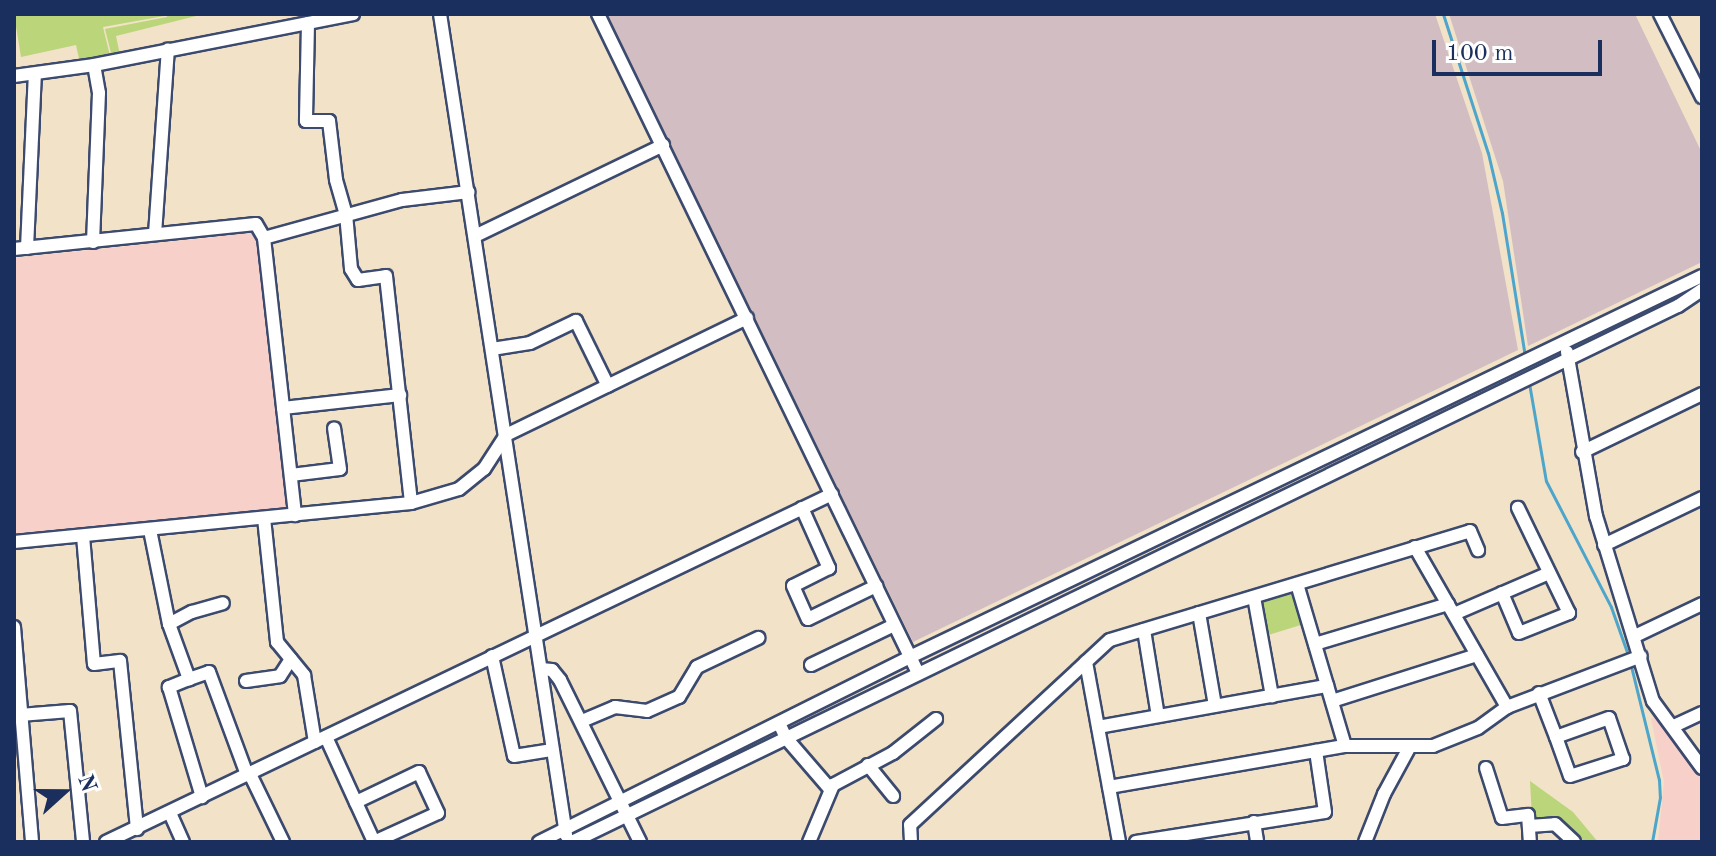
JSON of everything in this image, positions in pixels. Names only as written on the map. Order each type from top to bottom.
[{"type":"street","points":[[14,76],[94,65],[353,14]]},
{"type":"street","points":[[440,14],[568,838]]},
{"type":"street","points":[[598,14],[918,673]]},
{"type":"street","points":[[1660,14],[1702,97]]},
{"type":"street","points":[[308,23],[306,121],[329,121],[336,180],[346,214],[351,269],[358,280],[386,276],[411,503]]},
{"type":"street","points":[[155,234],[168,49]]},
{"type":"street","points":[[93,242],[99,93],[94,65]]},
{"type":"street","points":[[35,75],[21,248],[256,224],[264,238],[295,515]]},
{"type":"street","points":[[475,236],[663,145]]},
{"type":"street","points":[[264,238],[402,200],[469,192]]},
{"type":"street","points":[[568,838],[621,801],[910,657],[1702,276]]},
{"type":"street","points":[[539,842],[568,838],[627,815],[1570,359],[1678,306],[1702,290]]},
{"type":"street","points":[[14,542],[411,503],[459,489],[484,469],[506,435],[747,318]]},
{"type":"street","points":[[492,349],[530,343],[576,321],[608,386]]},
{"type":"street","points":[[1562,341],[1570,359],[1582,452],[1604,545],[1635,636],[1633,658],[1653,701],[1702,768]]},
{"type":"street","points":[[1582,452],[1702,394]]},
{"type":"street","points":[[283,408],[400,395]]},
{"type":"street","points":[[291,475],[340,469],[334,428]]},
{"type":"street","points":[[106,842],[125,838],[137,829],[249,774],[832,494]]},
{"type":"street","points":[[1604,545],[1702,498]]},
{"type":"street","points":[[802,508],[829,568],[793,586],[808,619],[876,586]]},
{"type":"street","points":[[1518,508],[1547,574]]},
{"type":"street","points":[[264,518],[277,642],[304,675],[321,739],[374,842],[438,813],[419,772],[356,802]]},
{"type":"street","points":[[150,530],[169,624],[189,679]]},
{"type":"street","points":[[911,842],[910,825],[1110,640],[1470,531],[1478,550]]},
{"type":"street","points":[[83,536],[94,664],[120,661],[137,829]]},
{"type":"street","points":[[1415,547],[1507,707]]},
{"type":"street","points":[[1315,644],[1451,609],[1502,593],[1547,574],[1553,576],[1569,613],[1519,633],[1502,593]]},
{"type":"street","points":[[1297,584],[1345,746]]},
{"type":"street","points":[[1254,597],[1272,696]]},
{"type":"street","points":[[169,624],[192,612],[223,603]]},
{"type":"street","points":[[1635,636],[1702,604]]},
{"type":"street","points":[[1199,613],[1215,706]]},
{"type":"street","points":[[811,665],[894,625]]},
{"type":"street","points":[[14,627],[32,842]]},
{"type":"street","points":[[1144,630],[1158,716]]},
{"type":"street","points":[[582,721],[615,707],[647,711],[679,697],[697,667],[758,638]]},
{"type":"street","points":[[1332,701],[1477,655]]},
{"type":"street","points":[[492,656],[514,756],[553,750]]},
{"type":"street","points":[[1109,787],[1345,746],[1409,748],[1458,737],[1478,728],[1507,707],[1633,658]]},
{"type":"street","points":[[246,681],[280,676],[291,659]]},
{"type":"street","points":[[1086,662],[1119,842]]},
{"type":"street","points":[[541,669],[552,670],[582,721],[640,842]]},
{"type":"street","points":[[202,797],[169,687],[209,672],[249,774],[283,842]]},
{"type":"street","points":[[1098,727],[1327,686]]},
{"type":"street","points":[[1539,693],[1570,776],[1623,759],[1609,718],[1556,737]]},
{"type":"street","points":[[20,715],[70,711],[83,842]]},
{"type":"street","points":[[1674,726],[1702,713]]},
{"type":"street","points":[[809,842],[830,789],[893,753],[936,719]]},
{"type":"street","points":[[779,723],[786,738],[830,789]]},
{"type":"street","points":[[1365,842],[1384,794],[1409,748]]},
{"type":"street","points":[[1136,842],[1325,812],[1316,751]]},
{"type":"street","points":[[868,765],[893,796]]},
{"type":"street","points":[[1486,768],[1502,818],[1528,815],[1530,842]]},
{"type":"street","points":[[170,813],[183,842]]},
{"type":"street","points":[[1254,822],[1257,842]]},
{"type":"street","points":[[1529,826],[1555,824],[1574,842]]},
{"type":"shaded area","points":[[606,14],[1435,14],[1482,153],[1518,350],[913,642]]},
{"type":"shaded area","points":[[1449,14],[1635,14],[1702,153],[1702,262],[1528,346],[1503,181]]},
{"type":"shaded area","points":[[252,233],[258,242],[288,509],[14,534],[14,258]]},
{"type":"shaded area","points":[[1661,716],[1702,775],[1702,842],[1658,842],[1664,782],[1651,718]]},
{"type":"green space","points":[[14,14],[164,16],[103,27],[110,56],[80,63],[76,45],[21,57]]},
{"type":"green space","points":[[167,14],[204,14],[116,36],[120,55],[112,57],[105,29],[167,17]]},
{"type":"green space","points":[[1291,591],[1304,624],[1265,636],[1262,600]]},
{"type":"green space","points":[[1530,781],[1573,812],[1598,842],[1579,842],[1532,818]]},
{"type":"waterway","points":[[1443,14],[1488,153],[1502,213],[1525,356]]},
{"type":"waterway","points":[[1529,383],[1546,481],[1611,607],[1628,655]]},
{"type":"waterway","points":[[1630,662],[1659,780],[1660,797],[1652,842]]}]
